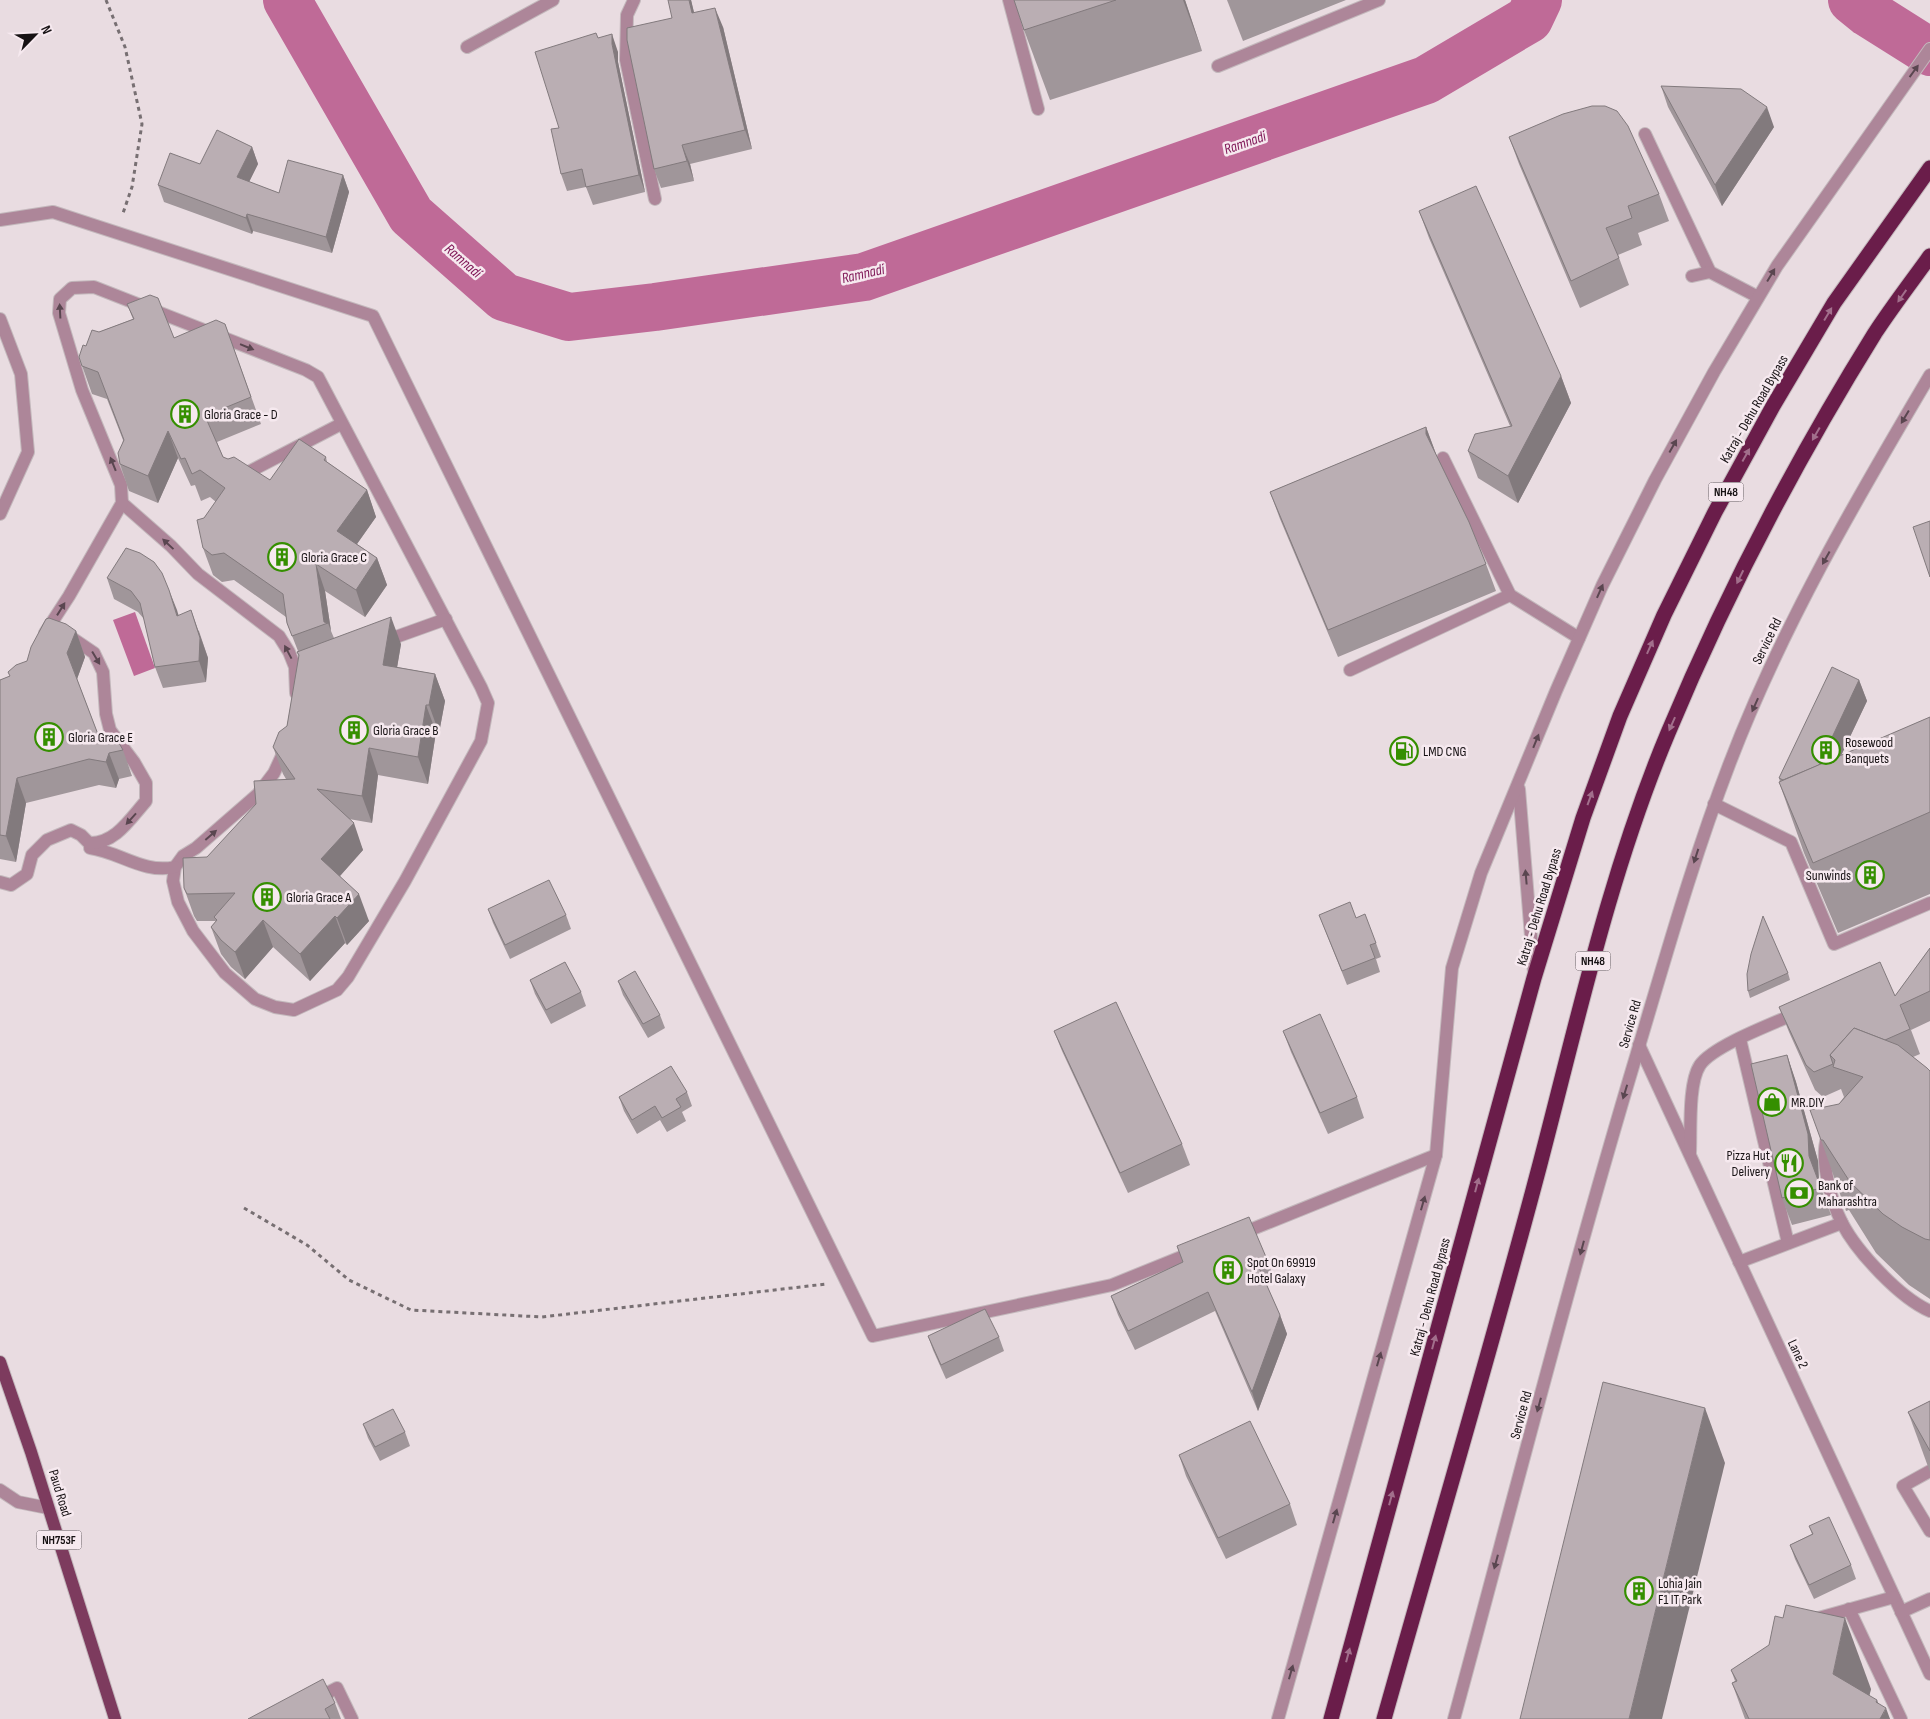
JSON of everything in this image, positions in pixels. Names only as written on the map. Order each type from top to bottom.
[{"type":"highway","name":"Katraj - Dehu Road Bypass","points":[[1331,1719],[1534,978],[1583,818],[1620,716],[1664,616],[1715,512],[1773,406],[1834,303],[1930,168]]},
{"type":"highway","name":"NH48","points":[[1384,1719],[1537,1175],[1583,992],[1631,834],[1667,736],[1710,637],[1760,536],[1817,432],[1877,331],[1930,256]]},
{"type":"main road","name":"Paud Road","points":[[0,1362],[116,1719]]},
{"type":"street","points":[[467,47],[553,0]]},
{"type":"street","points":[[634,0],[627,15],[626,60],[655,199]]},
{"type":"street","points":[[1009,0],[1038,109]]},
{"type":"street","points":[[1218,66],[1379,0]]},
{"type":"street","points":[[1278,1719],[1436,1155],[1452,968],[1482,873],[1556,691],[1602,586],[1655,480],[1714,372],[1777,266],[1930,49]]},
{"type":"street","points":[[1645,134],[1710,272],[1758,297]]},
{"type":"street","points":[[0,220],[53,212],[373,316],[874,1336],[1112,1285],[1204,1248]]},
{"type":"street","points":[[1692,276],[1710,272]]},
{"type":"street","points":[[0,882],[11,885],[27,874],[32,855],[47,840],[71,830],[81,834],[89,843],[100,843],[117,833],[146,801],[146,783],[134,762],[110,730],[106,714],[103,672],[94,653],[65,633],[50,638],[43,644],[122,503],[121,485],[82,390],[59,313],[60,300],[72,288],[94,286],[306,370],[318,377],[341,424],[482,687],[488,703],[481,742],[405,881],[348,977],[337,990],[294,1010],[275,1007],[255,998],[225,973],[193,931],[178,902],[172,881],[175,867],[183,856],[196,848],[258,794],[274,773],[289,735]]},
{"type":"street","points":[[0,319],[21,374],[28,452],[0,514]]},
{"type":"street","name":"Service Rd","points":[[1454,1719],[1610,1144],[1693,865],[1714,804],[1730,761],[1772,666],[1821,568],[1876,466],[1930,375]]},
{"type":"street","points":[[238,478],[341,424]]},
{"type":"street","points":[[1443,458],[1510,595],[1580,638]]},
{"type":"street","points":[[122,503],[172,546],[198,574],[279,636],[289,652],[295,667],[300,672],[295,702]]},
{"type":"street","points":[[1350,670],[1510,595]]},
{"type":"street","points":[[371,646],[446,619]]},
{"type":"street","points":[[1518,786],[1534,978]]},
{"type":"street","points":[[1714,804],[1795,840],[1834,944],[1930,903]]},
{"type":"street","points":[[0,887],[11,890],[19,886],[31,877],[36,863],[46,848],[60,840],[72,838],[90,848],[105,850],[118,857],[150,868],[163,869],[175,867]]},
{"type":"street","points":[[1690,1155],[1692,1088],[1699,1065],[1713,1052],[1810,1007]]},
{"type":"street","points":[[1740,1039],[1788,1243]]},
{"type":"street","name":"Lane 2","points":[[1639,1045],[1930,1674]]},
{"type":"street","points":[[1830,1128],[1825,1145],[1827,1180],[1842,1222],[1857,1245],[1889,1283],[1920,1307],[1930,1311]]},
{"type":"street","points":[[1232,1237],[1436,1155]]},
{"type":"street","points":[[1740,1262],[1842,1222]]},
{"type":"street","points":[[1930,1471],[1903,1486],[1930,1531]]},
{"type":"street","points":[[0,1490],[18,1502],[48,1508]]},
{"type":"street","points":[[1806,1622],[1894,1597]]},
{"type":"street","points":[[1901,1612],[1930,1599]]},
{"type":"street","points":[[1849,1610],[1901,1719]]},
{"type":"street","points":[[303,1706],[336,1688],[352,1719]]},
{"type":"path","points":[[106,0],[125,47],[142,124],[132,187],[117,234]]},
{"type":"path","points":[[244,1208],[307,1245],[349,1280],[411,1310],[542,1317],[847,1282]]},
{"type":"shaded area","points":[[135,612],[155,668],[134,676],[113,620]]},
{"type":"building","points":[[668,0],[689,0],[692,13],[715,8],[745,130],[682,145],[687,161],[654,169],[627,40],[627,28],[672,18]]},
{"type":"building","points":[[1014,0],[1116,0],[1024,30]]},
{"type":"building","points":[[596,33],[598,38],[612,34],[612,44],[639,175],[586,187],[582,169],[561,174],[551,129],[559,128],[535,52]]},
{"type":"building","points":[[1661,86],[1741,89],[1767,107],[1715,185]]},
{"type":"building","points":[[1592,106],[1605,106],[1617,111],[1628,126],[1659,194],[1628,206],[1632,218],[1606,228],[1619,258],[1571,281],[1509,137],[1563,114]]},
{"type":"building","points":[[217,130],[252,147],[237,177],[279,193],[288,160],[343,175],[326,237],[247,214],[246,218],[158,185],[170,153],[200,164]]},
{"type":"building","points":[[1476,186],[1561,376],[1508,476],[1468,451],[1475,434],[1512,426],[1419,211]]},
{"type":"building","points":[[150,295],[158,298],[174,338],[216,320],[225,324],[251,397],[205,416],[223,457],[228,459],[234,457],[270,480],[299,439],[326,457],[324,460],[367,490],[337,531],[377,558],[356,590],[316,564],[324,622],[328,623],[292,636],[287,623],[283,594],[224,553],[212,555],[203,548],[197,520],[204,518],[225,488],[200,470],[192,474],[185,458],[181,459],[168,431],[148,476],[120,464],[118,453],[124,440],[98,372],[82,366],[79,357],[83,345],[86,346],[92,330],[99,332],[134,319],[127,304]]},
{"type":"building","points":[[1426,427],[1426,434],[1469,522],[1486,564],[1328,630],[1270,492]]},
{"type":"building","points":[[1930,521],[1930,577],[1913,527]]},
{"type":"building","points":[[126,548],[140,553],[154,562],[162,573],[177,616],[191,610],[200,638],[199,661],[155,667],[140,603],[131,591],[107,578]]},
{"type":"building","points":[[391,617],[383,665],[435,674],[429,705],[426,705],[418,757],[369,748],[362,796],[317,789],[354,823],[321,859],[359,894],[337,918],[335,916],[300,954],[263,920],[235,952],[221,940],[211,927],[217,920],[214,917],[235,893],[187,894],[184,888],[183,858],[207,857],[256,804],[254,781],[295,779],[273,747],[279,732],[287,726],[299,655],[297,652]]},
{"type":"building","name":"Gloria Grace E","points":[[49,618],[66,624],[76,631],[67,653],[99,737],[119,743],[123,750],[109,753],[106,762],[89,759],[17,778],[6,836],[0,835],[0,680],[10,676],[8,672],[16,665],[27,661],[31,647],[46,619]]},
{"type":"building","points":[[1832,667],[1859,680],[1819,765],[1783,780],[1779,778]]},
{"type":"building","points":[[1930,717],[1930,812],[1813,863],[1779,782]]},
{"type":"building","points":[[549,880],[566,915],[505,945],[488,909]]},
{"type":"building","points":[[1350,902],[1356,918],[1365,914],[1376,943],[1370,945],[1375,958],[1342,971],[1319,915]]},
{"type":"building","points":[[1763,916],[1788,973],[1748,991],[1747,974],[1751,954]]},
{"type":"building","points":[[1930,948],[1930,991],[1900,1005],[1910,1029],[1885,1040],[1854,1028],[1830,1055],[1833,1064],[1814,1072],[1806,1065],[1779,1007],[1880,962],[1895,996]]},
{"type":"building","points":[[565,962],[581,992],[546,1010],[530,980]]},
{"type":"building","points":[[635,971],[660,1015],[643,1024],[618,981]]},
{"type":"building","points":[[1116,1002],[1182,1144],[1120,1173],[1054,1031]]},
{"type":"building","points":[[1320,1014],[1357,1097],[1320,1113],[1283,1031]]},
{"type":"building","points":[[1854,1028],[1898,1045],[1930,1071],[1930,1240],[1902,1227],[1883,1214],[1850,1182],[1823,1140],[1821,1140],[1810,1110],[1839,1104],[1863,1077],[1833,1067],[1835,1060],[1830,1055]]},
{"type":"building","points":[[1787,1055],[1808,1134],[1809,1156],[1821,1188],[1782,1198],[1751,1064]]},
{"type":"building","points":[[671,1066],[687,1092],[676,1099],[681,1107],[662,1118],[655,1106],[632,1120],[619,1097]]},
{"type":"building","points":[[1249,1217],[1266,1257],[1256,1261],[1280,1315],[1252,1392],[1208,1292],[1128,1331],[1111,1296],[1183,1262],[1177,1246]]},
{"type":"building","points":[[985,1309],[999,1337],[941,1365],[928,1336]]},
{"type":"building","points":[[1603,1382],[1705,1408],[1629,1719],[1520,1719]]},
{"type":"building","points":[[1930,1401],[1930,1451],[1908,1412]]},
{"type":"building","points":[[393,1409],[405,1432],[375,1447],[363,1424]]},
{"type":"building","points":[[1250,1421],[1290,1504],[1218,1538],[1179,1455]]},
{"type":"building","points":[[1829,1517],[1851,1565],[1809,1585],[1790,1545],[1813,1534],[1809,1526]]},
{"type":"building","points":[[1786,1605],[1845,1618],[1833,1674],[1877,1700],[1876,1702],[1886,1708],[1880,1719],[1749,1719],[1732,1683],[1737,1681],[1731,1670],[1769,1645],[1775,1616],[1783,1618]]},
{"type":"building","points":[[323,1679],[335,1703],[325,1709],[330,1719],[248,1719]]},
{"type":"waterway","name":"Ramnadi","points":[[287,0],[411,215],[504,297],[569,317],[655,307],[864,277],[1426,80],[1529,19],[1538,0]]},
{"type":"waterway","name":"Ramnadi","points":[[1852,0],[1868,13],[1930,52]]},
{"type":"place","name":"Gloria Grace - D","points":[[185,414]]},
{"type":"place","name":"Gloria Grace C","points":[[282,557]]},
{"type":"place","name":"Gloria Grace B","points":[[354,730]]},
{"type":"place","name":"Gloria Grace E","points":[[49,737]]},
{"type":"place","name":"Rosewood Banquets","points":[[1826,750]]},
{"type":"place","name":"LMD CNG","points":[[1404,751]]},
{"type":"place","name":"Sunwinds","points":[[1870,875]]},
{"type":"place","name":"Gloria Grace A","points":[[267,897]]},
{"type":"place","name":"MR.DIY","points":[[1772,1102]]},
{"type":"place","name":"Pizza Hut Delivery","points":[[1789,1163]]},
{"type":"place","name":"Bank of Maharashtra","points":[[1799,1193]]},
{"type":"place","name":"Spot On 69919 Hotel Galaxy","points":[[1228,1270]]},
{"type":"place","name":"Lohia Jain F1 IT Park","points":[[1639,1591]]}]
